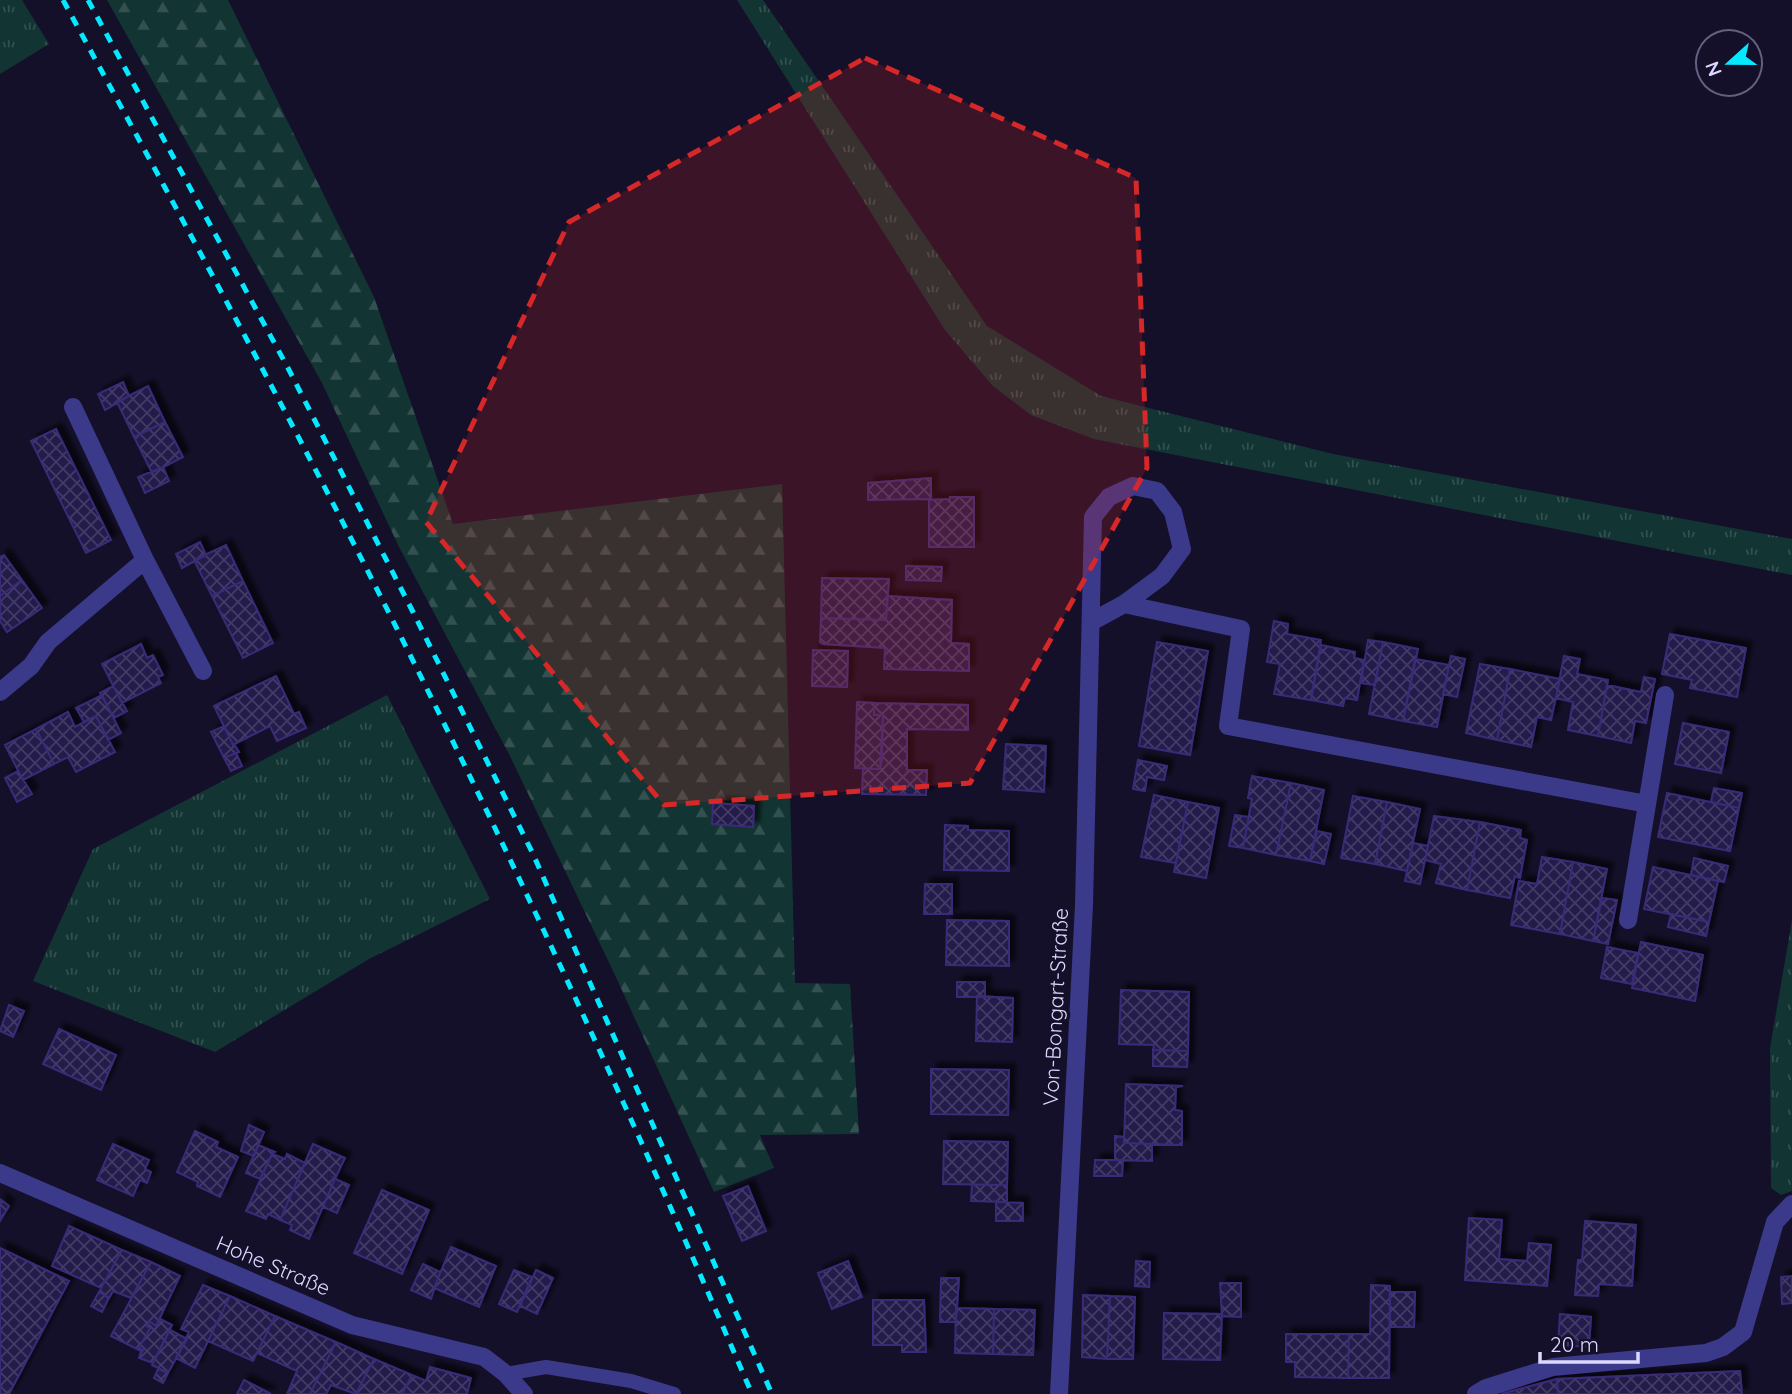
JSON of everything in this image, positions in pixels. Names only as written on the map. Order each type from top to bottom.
[{"type":"street","points":[[73,407],[145,560],[202,671]]},
{"type":"street","name":"Von-Bongart-Straße","points":[[1059,1394],[1084,905],[1093,517],[1109,497],[1133,486],[1157,491],[1173,512],[1182,549],[1162,576],[1124,604],[1091,622]]},
{"type":"street","points":[[0,692],[30,666],[48,642],[145,560]]},
{"type":"street","points":[[1124,604],[1241,629],[1228,726],[1647,804]]},
{"type":"street","points":[[1628,920],[1665,695]]},
{"type":"street","name":"Hohe Straße","points":[[0,1173],[352,1325],[484,1357],[506,1374],[524,1394]]},
{"type":"street","points":[[1476,1394],[1486,1388],[1553,1367],[1706,1353],[1723,1347],[1743,1332],[1775,1222],[1792,1204]]},
{"type":"lane","points":[[506,1374],[546,1367],[631,1381],[674,1394]]},
{"type":"highlighted area","points":[[865,58],[1136,178],[1147,468],[970,783],[664,805],[426,522],[569,222]]},
{"type":"green space","points":[[0,0],[22,0],[49,44],[0,74]]},
{"type":"green space","points":[[107,0],[228,0],[374,297],[453,524],[782,484],[795,983],[850,984],[859,1134],[760,1135],[774,1168],[714,1192],[615,975],[509,754],[399,547],[322,383]]},
{"type":"green space","points":[[737,0],[763,0],[987,326],[1101,396],[1333,454],[1792,539],[1792,575],[1094,439],[1031,415],[993,386],[945,330]]},
{"type":"green space","points":[[387,695],[490,899],[369,959],[215,1052],[33,981],[93,849]]},
{"type":"green space","points":[[1792,920],[1792,1191],[1781,1195],[1771,1188],[1770,1048]]},
{"type":"building","points":[[123,382],[129,396],[105,410],[98,394]]},
{"type":"building","points":[[148,386],[165,422],[134,437],[117,402]]},
{"type":"building","points":[[165,422],[183,457],[152,473],[134,437]]},
{"type":"building","points":[[56,429],[111,540],[86,553],[31,441]]},
{"type":"building","points":[[163,467],[169,481],[145,493],[138,477]]},
{"type":"building","points":[[931,478],[931,499],[868,500],[868,483]]},
{"type":"building","points":[[974,497],[974,547],[929,547],[929,500]]},
{"type":"building","points":[[200,542],[206,555],[182,568],[176,554]]},
{"type":"building","points":[[226,545],[243,581],[212,596],[194,560]]},
{"type":"building","points":[[4,555],[22,580],[0,596],[0,557]]},
{"type":"building","points":[[906,566],[942,567],[941,581],[906,580]]},
{"type":"building","points":[[822,578],[889,579],[886,620],[821,618]]},
{"type":"building","points":[[22,580],[42,608],[7,632],[0,621],[0,596]]},
{"type":"building","points":[[243,581],[273,643],[243,658],[212,596]]},
{"type":"building","points":[[887,596],[952,600],[951,643],[969,644],[969,671],[884,669],[885,648],[820,642],[821,618],[886,620]]},
{"type":"building","points":[[1274,621],[1288,624],[1287,634],[1321,640],[1311,700],[1274,694],[1280,664],[1267,662]]},
{"type":"building","points":[[1670,634],[1746,648],[1737,697],[1690,688],[1692,680],[1662,674]]},
{"type":"building","points":[[1368,640],[1383,642],[1375,685],[1361,683]]},
{"type":"building","points":[[1157,642],[1208,651],[1190,755],[1139,746]]},
{"type":"building","points":[[1383,642],[1418,649],[1403,721],[1369,714]]},
{"type":"building","points":[[141,644],[147,658],[153,655],[163,675],[158,677],[161,683],[122,703],[102,664]]},
{"type":"building","points":[[1321,645],[1355,652],[1354,658],[1364,660],[1357,700],[1345,698],[1343,706],[1311,700]]},
{"type":"building","points":[[813,650],[848,651],[847,687],[812,686]]},
{"type":"building","points":[[1451,656],[1465,659],[1457,697],[1443,694]]},
{"type":"building","points":[[1564,656],[1580,659],[1577,674],[1608,680],[1598,736],[1568,730],[1573,702],[1556,698]]},
{"type":"building","points":[[1415,659],[1449,665],[1437,727],[1403,721]]},
{"type":"building","points":[[1480,664],[1510,669],[1497,740],[1466,733]]},
{"type":"building","points":[[1510,669],[1560,679],[1551,720],[1537,717],[1531,747],[1497,740]]},
{"type":"building","points":[[276,676],[294,714],[299,712],[306,728],[277,741],[270,726],[233,745],[214,706]]},
{"type":"building","points":[[1644,677],[1655,679],[1646,723],[1635,721],[1631,743],[1598,736],[1607,685],[1641,692]]},
{"type":"building","points":[[113,686],[127,711],[114,718],[100,693]]},
{"type":"building","points":[[102,695],[121,733],[108,740],[96,716],[84,722],[76,708]]},
{"type":"building","points":[[857,702],[874,703],[874,715],[883,715],[880,769],[855,768]]},
{"type":"building","points":[[874,703],[968,705],[968,730],[907,729],[907,770],[927,770],[926,795],[862,794],[863,769],[880,769],[882,759],[883,715],[874,715]]},
{"type":"building","points":[[68,712],[75,727],[96,716],[115,752],[76,772],[68,757],[54,764],[36,729]]},
{"type":"building","points":[[1683,723],[1729,732],[1721,773],[1675,764]]},
{"type":"building","points":[[224,726],[239,752],[224,758],[211,732]]},
{"type":"building","points":[[36,729],[54,764],[23,780],[5,745]]},
{"type":"building","points":[[1006,744],[1046,746],[1044,792],[1003,789]]},
{"type":"building","points":[[236,753],[242,766],[231,771],[224,758]]},
{"type":"building","points":[[1138,760],[1167,766],[1164,780],[1147,777],[1145,791],[1133,789]]},
{"type":"building","points":[[18,771],[32,794],[17,802],[5,778]]},
{"type":"building","points":[[1252,776],[1291,783],[1276,855],[1243,848],[1252,799],[1248,798]]},
{"type":"building","points":[[1291,783],[1324,790],[1310,861],[1276,855]]},
{"type":"building","points":[[1714,788],[1742,793],[1739,808],[1711,802]]},
{"type":"building","points":[[1667,793],[1739,808],[1730,851],[1658,837]]},
{"type":"building","points":[[1154,795],[1188,802],[1176,863],[1141,857]]},
{"type":"building","points":[[1353,796],[1387,802],[1375,864],[1341,858]]},
{"type":"building","points":[[1188,802],[1219,808],[1206,878],[1174,872]]},
{"type":"building","points":[[1387,802],[1420,809],[1407,871],[1375,864]]},
{"type":"building","points":[[713,803],[754,806],[753,827],[712,824]]},
{"type":"building","points":[[1235,815],[1249,817],[1243,848],[1229,846]]},
{"type":"building","points":[[1434,816],[1480,822],[1467,890],[1436,883],[1441,864],[1425,860]]},
{"type":"building","points":[[1480,822],[1521,830],[1520,838],[1527,840],[1520,878],[1515,876],[1510,898],[1467,890]]},
{"type":"building","points":[[945,825],[968,826],[968,830],[1009,831],[1009,871],[944,870]]},
{"type":"building","points":[[1317,831],[1331,834],[1324,864],[1310,861]]},
{"type":"building","points":[[1413,843],[1428,846],[1420,884],[1405,881]]},
{"type":"building","points":[[1542,857],[1573,862],[1560,934],[1511,925],[1519,881],[1537,884]]},
{"type":"building","points":[[1694,858],[1728,866],[1724,882],[1691,875]]},
{"type":"building","points":[[1573,862],[1607,869],[1593,941],[1560,934]]},
{"type":"building","points":[[1653,867],[1718,881],[1709,922],[1644,909]]},
{"type":"building","points":[[925,884],[952,884],[952,914],[924,914]]},
{"type":"building","points":[[1602,898],[1617,900],[1608,944],[1593,941]]},
{"type":"building","points":[[1671,914],[1709,922],[1706,936],[1668,927]]},
{"type":"building","points":[[947,920],[1009,921],[1009,966],[946,965]]},
{"type":"building","points":[[1641,942],[1703,955],[1695,1001],[1632,988]]},
{"type":"building","points":[[1607,947],[1638,953],[1632,984],[1601,978]]},
{"type":"building","points":[[957,982],[985,982],[985,997],[957,997]]},
{"type":"building","points":[[1121,990],[1189,992],[1188,1051],[1153,1050],[1154,1045],[1119,1044]]},
{"type":"building","points":[[977,996],[1013,998],[1012,1042],[976,1041]]},
{"type":"building","points":[[9,1005],[24,1011],[13,1037],[0,1031]]},
{"type":"building","points":[[59,1029],[116,1055],[101,1090],[43,1064]]},
{"type":"building","points":[[1153,1050],[1188,1051],[1187,1067],[1153,1066]]},
{"type":"building","points":[[931,1069],[1009,1070],[1008,1115],[931,1114]]},
{"type":"building","points":[[1126,1084],[1183,1086],[1176,1087],[1175,1110],[1182,1111],[1182,1145],[1124,1143]]},
{"type":"building","points":[[249,1125],[264,1132],[254,1156],[241,1151]]},
{"type":"building","points":[[195,1131],[218,1142],[216,1147],[238,1157],[220,1197],[177,1172]]},
{"type":"building","points":[[1115,1136],[1124,1137],[1124,1143],[1152,1144],[1152,1161],[1115,1160]]},
{"type":"building","points":[[944,1141],[1008,1142],[1007,1185],[943,1184]]},
{"type":"building","points":[[113,1144],[149,1160],[145,1169],[151,1172],[147,1183],[140,1180],[133,1196],[97,1180]]},
{"type":"building","points":[[313,1144],[345,1158],[335,1179],[333,1178],[309,1239],[290,1230],[292,1225],[280,1220]]},
{"type":"building","points":[[258,1145],[275,1152],[260,1179],[246,1173]]},
{"type":"building","points":[[272,1154],[285,1159],[287,1154],[305,1163],[280,1220],[268,1214],[266,1219],[246,1211]]},
{"type":"building","points":[[1095,1160],[1123,1160],[1122,1176],[1094,1176]]},
{"type":"building","points":[[333,1178],[349,1185],[337,1213],[323,1207]]},
{"type":"building","points":[[972,1185],[1007,1185],[1007,1202],[971,1201]]},
{"type":"building","points":[[748,1186],[766,1231],[742,1241],[723,1196]]},
{"type":"building","points":[[382,1190],[429,1210],[402,1274],[354,1253]]},
{"type":"building","points":[[0,1199],[9,1206],[0,1221]]},
{"type":"building","points":[[996,1202],[1023,1203],[1023,1221],[996,1221]]},
{"type":"building","points":[[1469,1218],[1502,1220],[1499,1259],[1527,1261],[1529,1243],[1551,1245],[1547,1286],[1465,1280]]},
{"type":"building","points":[[1585,1221],[1636,1225],[1632,1286],[1599,1284],[1598,1296],[1575,1295],[1578,1260],[1582,1260]]},
{"type":"building","points":[[69,1226],[122,1250],[101,1288],[52,1266]]},
{"type":"building","points":[[451,1247],[496,1266],[479,1307],[434,1288]]},
{"type":"building","points":[[0,1248],[69,1281],[9,1394],[0,1394]]},
{"type":"building","points":[[122,1250],[151,1262],[131,1298],[113,1291],[109,1298],[99,1292]]},
{"type":"building","points":[[848,1261],[862,1297],[832,1309],[818,1273]]},
{"type":"building","points":[[1136,1261],[1150,1262],[1149,1287],[1135,1286]]},
{"type":"building","points":[[151,1262],[180,1276],[156,1326],[149,1321],[147,1326],[150,1328],[139,1348],[143,1350],[139,1358],[141,1351],[111,1336]]},
{"type":"building","points":[[423,1264],[440,1272],[431,1299],[411,1290]]},
{"type":"building","points":[[514,1270],[532,1277],[517,1312],[499,1304]]},
{"type":"building","points":[[536,1270],[553,1278],[537,1314],[520,1306]]},
{"type":"building","points":[[1792,1276],[1792,1303],[1782,1304],[1781,1277]]},
{"type":"building","points":[[941,1278],[959,1278],[956,1322],[940,1322]]},
{"type":"building","points":[[1220,1283],[1241,1283],[1241,1317],[1222,1316]]},
{"type":"building","points":[[203,1285],[230,1296],[195,1368],[176,1358],[189,1332],[181,1329]]},
{"type":"building","points":[[1371,1285],[1390,1286],[1389,1378],[1348,1378],[1349,1334],[1370,1334]]},
{"type":"building","points":[[99,1292],[109,1298],[102,1312],[91,1306]]},
{"type":"building","points":[[1390,1292],[1415,1292],[1414,1327],[1390,1327]]},
{"type":"building","points":[[1083,1295],[1110,1296],[1107,1359],[1082,1357]]},
{"type":"building","points":[[230,1296],[275,1316],[253,1361],[208,1341]]},
{"type":"building","points":[[1110,1296],[1135,1297],[1133,1359],[1107,1359]]},
{"type":"building","points":[[873,1300],[924,1300],[926,1352],[902,1352],[902,1345],[873,1345]]},
{"type":"building","points":[[956,1308],[994,1309],[993,1354],[955,1353]]},
{"type":"building","points":[[994,1309],[1035,1310],[1033,1355],[993,1354]]},
{"type":"building","points":[[1164,1313],[1222,1314],[1220,1360],[1163,1359]]},
{"type":"building","points":[[1560,1314],[1591,1317],[1589,1347],[1558,1345]]},
{"type":"building","points":[[275,1316],[336,1342],[310,1394],[287,1394],[297,1371],[257,1353]]},
{"type":"building","points":[[160,1319],[172,1325],[153,1363],[139,1358],[143,1350],[139,1348],[150,1328],[147,1326],[149,1321],[156,1326]]},
{"type":"building","points":[[170,1330],[187,1339],[168,1373],[152,1365]]},
{"type":"building","points":[[1286,1334],[1349,1334],[1348,1378],[1295,1377],[1295,1362],[1286,1362]]},
{"type":"building","points":[[336,1342],[374,1359],[356,1394],[331,1385],[326,1394],[310,1394]]},
{"type":"building","points":[[374,1359],[412,1375],[402,1394],[356,1394]]},
{"type":"building","points":[[430,1367],[471,1378],[467,1394],[402,1394],[412,1375],[426,1381]]},
{"type":"building","points":[[158,1369],[168,1373],[163,1383],[154,1378]]},
{"type":"building","points":[[1740,1371],[1742,1394],[1558,1394],[1557,1379]]},
{"type":"building","points":[[1557,1379],[1558,1394],[1501,1394],[1553,1380]]},
{"type":"building","points":[[244,1380],[271,1394],[237,1394]]},
{"type":"railway","points":[[63,0],[272,387],[441,716],[579,1005],[752,1394]]},
{"type":"railway","points":[[88,0],[288,368],[533,854],[772,1394]]}]
